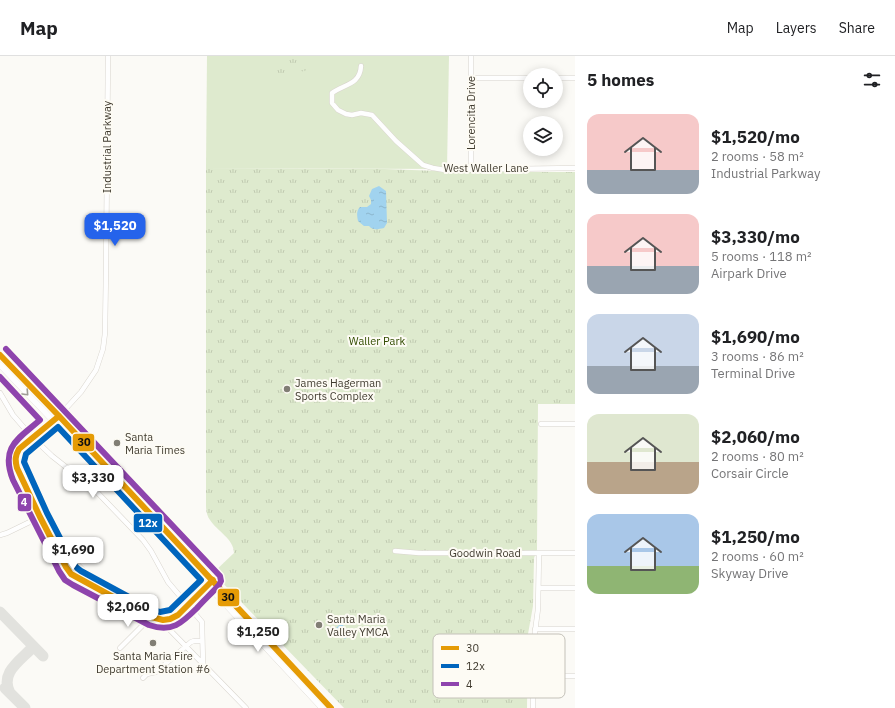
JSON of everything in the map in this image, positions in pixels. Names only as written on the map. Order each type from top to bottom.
[{"type":"main road","points":[[0,355],[213,580],[331,708]]},
{"type":"main road","points":[[0,365],[120,491],[322,708]]},
{"type":"street","name":"Industrial Parkway","points":[[108,56],[105,334],[103,349],[98,364],[89,382],[74,401],[59,416],[19,449],[15,461],[20,476],[71,574],[148,616],[158,620],[163,620]]},
{"type":"street","name":"Lorencita Drive","points":[[471,56],[471,169]]},
{"type":"street","name":"West Waller Lane","points":[[361,66],[358,77],[355,80],[332,93],[332,103],[338,110],[346,114],[372,114],[396,141],[423,165],[445,170],[575,168]]},
{"type":"street","points":[[471,78],[523,78]]},
{"type":"street","points":[[563,78],[575,78]]},
{"type":"street","points":[[0,393],[14,415],[32,437],[52,456],[94,489],[143,540],[151,551],[168,582],[202,622],[203,664]]},
{"type":"street","points":[[542,424],[575,424]]},
{"type":"street","points":[[0,535],[40,516]]},
{"type":"street","points":[[50,536],[107,595]]},
{"type":"street","name":"Goodwin Road","points":[[395,551],[419,553],[575,553]]},
{"type":"street","points":[[534,634],[538,609],[539,554]]},
{"type":"street","points":[[213,580],[173,618],[163,620],[167,627],[246,708]]},
{"type":"street","points":[[539,588],[575,588]]},
{"type":"street","points":[[120,648],[145,623],[148,616]]},
{"type":"street","points":[[535,629],[575,629]]},
{"type":"street","points":[[143,678],[147,674],[156,672],[186,646],[194,641],[202,641]]},
{"type":"green space","points":[[207,56],[449,56],[447,169],[206,168]]},
{"type":"green space","points":[[273,56],[305,56],[307,69],[305,71],[277,74],[275,72]]},
{"type":"green space","name":"Waller Park","points":[[206,168],[575,172],[575,404],[538,404],[537,550],[534,558],[533,606],[528,634],[433,634],[433,698],[527,698],[527,708],[344,708],[213,573],[234,553],[231,543],[209,518],[206,507]]},
{"type":"water","points":[[379,186],[386,191],[387,223],[384,228],[374,229],[369,226],[364,226],[358,221],[357,214],[360,207],[367,207],[371,204],[369,196],[372,189]]},
{"type":"water","points":[[341,623],[350,633],[345,639],[335,629]]},
{"type":"taxiway","points":[[0,612],[43,656]]},
{"type":"taxiway","points":[[10,693],[7,686],[9,674],[16,664],[30,650]]},
{"type":"taxiway","points":[[5,688],[25,708]]},
{"type":"transit line","name":"4","points":[[0,377],[40,420],[13,445],[9,459],[10,469],[13,480],[65,580],[149,625],[164,628],[181,622],[192,613],[219,585],[221,581],[220,576],[6,349]]},
{"type":"transit line","name":"30","points":[[0,355],[59,416],[331,708]]},
{"type":"transit line","name":"30","points":[[59,416],[19,449],[16,460],[17,468],[40,517],[71,574],[148,616],[163,620],[170,619],[178,615],[213,580]]},
{"type":"transit line","name":"12x","points":[[58,427],[201,580],[170,610],[160,612],[151,609],[81,571],[73,563],[47,513],[24,462],[26,454],[58,427]]},
{"type":"place","name":"James Hagerman Sports Complex","points":[[287,389]]},
{"type":"place","name":"Santa Maria Times","points":[[117,443]]},
{"type":"place","name":"Santa Maria Valley YMCA","points":[[319,625]]},
{"type":"place","name":"Santa Maria Fire Department Station #6","points":[[153,643]]}]
